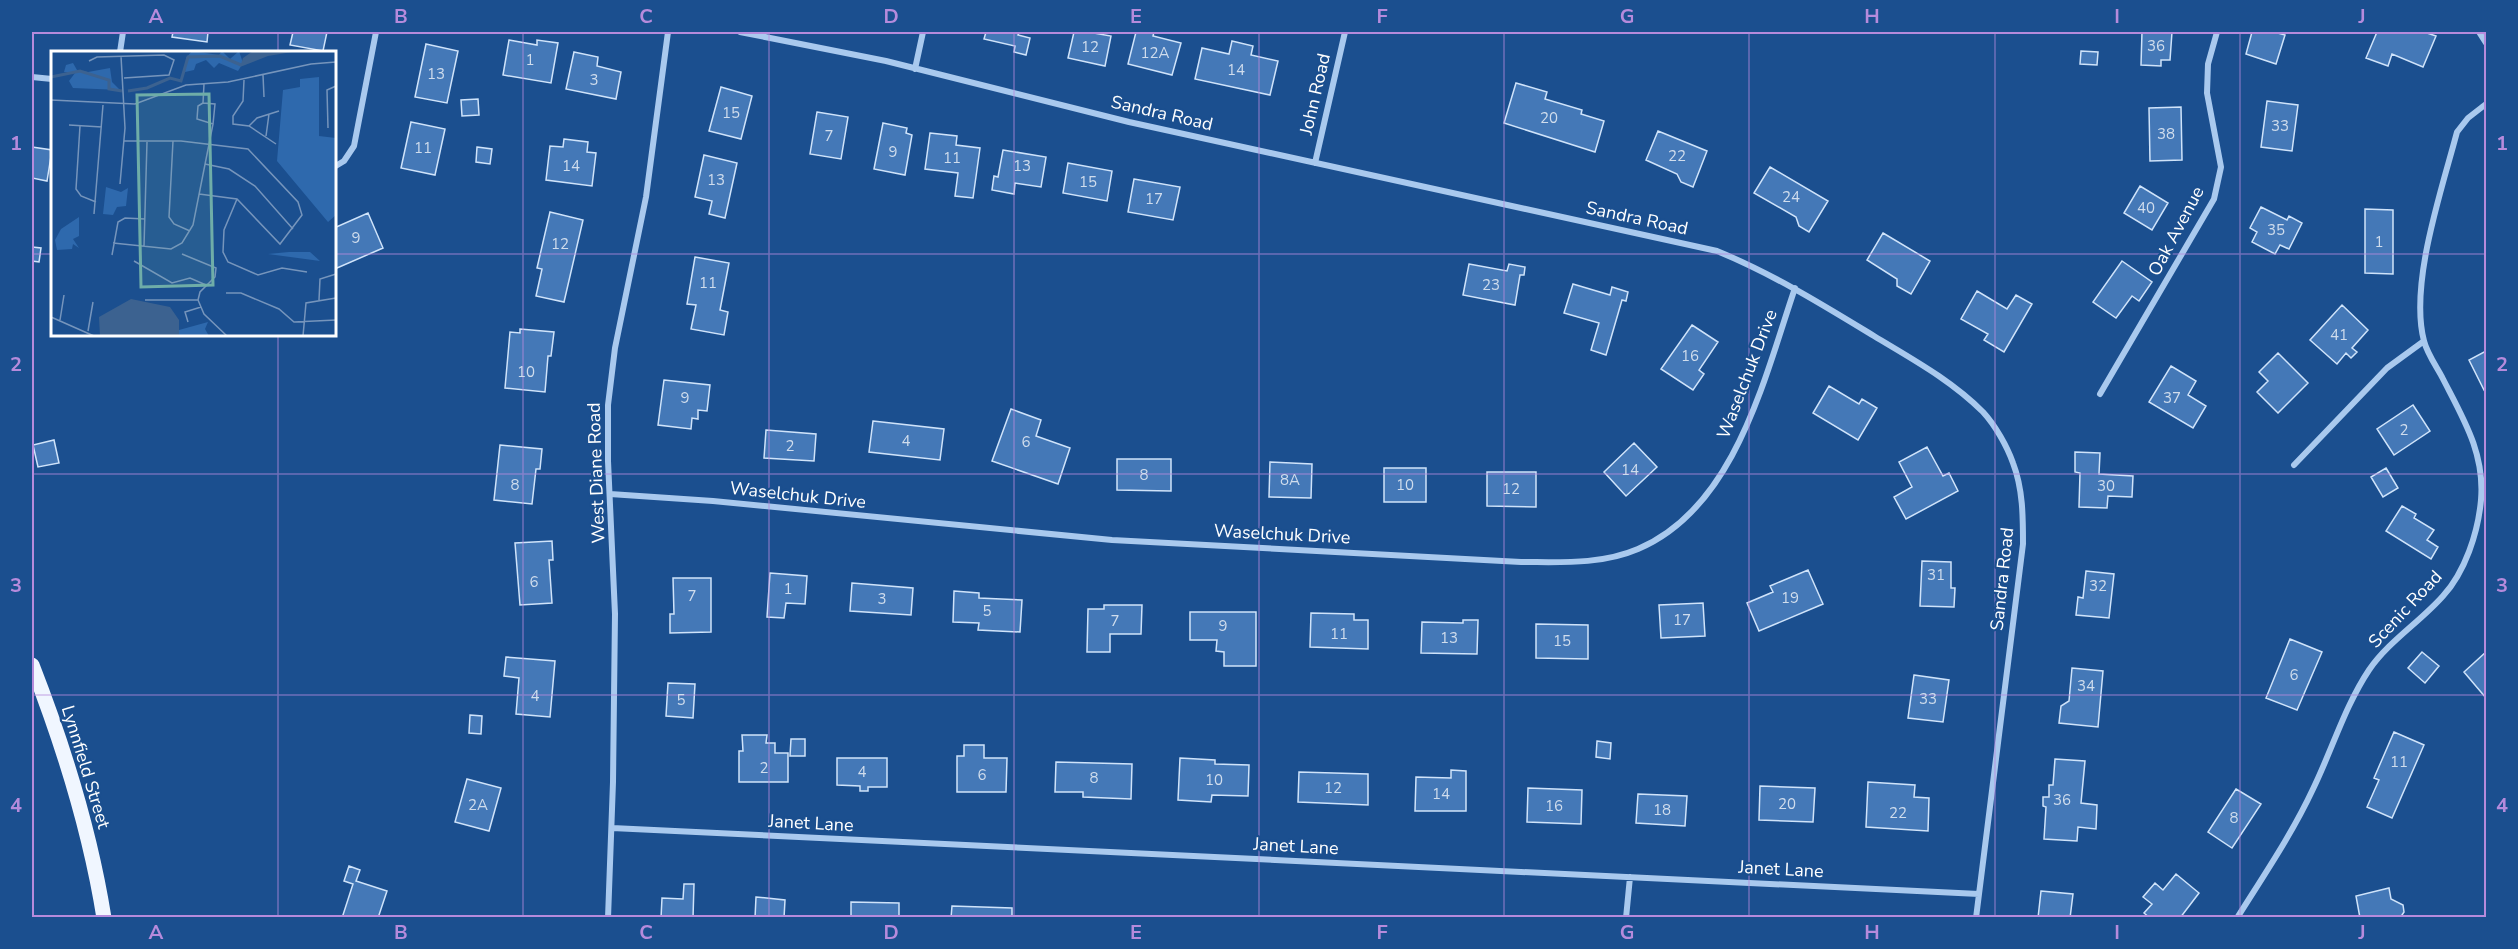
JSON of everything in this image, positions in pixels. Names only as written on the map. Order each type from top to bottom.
[{"type":"main road","name":"Lynnfield Street","points":[[32,665],[76,788],[98,878],[105,918]]},
{"type":"street","points":[[120,51],[123,32]]},
{"type":"street","points":[[336,166],[344,161],[354,146],[376,32]]},
{"type":"street","name":"West Diane Road","points":[[608,918],[612,828],[615,614],[607,440],[610,382],[646,197],[668,32]]},
{"type":"street","name":"Sandra Road","points":[[740,32],[915,69],[1129,122],[1717,251],[1795,288],[1936,373],[1959,390],[1984,414],[2013,462],[2020,489],[2023,544],[1976,918]]},
{"type":"street","points":[[915,69],[923,32]]},
{"type":"street","name":"John Road","points":[[1315,163],[1345,32]]},
{"type":"street","name":"Oak Avenue","points":[[2100,394],[2214,199],[2221,167],[2207,93],[2208,64],[2217,32]]},
{"type":"street","points":[[2479,32],[2487,43]]},
{"type":"street","points":[[32,77],[51,79]]},
{"type":"street","name":"Scenic Road","points":[[2237,918],[2279,854],[2370,670],[2396,640],[2444,595],[2462,567],[2475,533],[2481,501],[2481,462],[2468,426],[2424,341],[2420,297],[2431,233],[2457,132],[2468,118],[2487,104]]},
{"type":"street","name":"Waselchuk Drive","points":[[610,494],[713,501],[1112,540],[1521,562],[1577,562],[1611,557],[1637,550],[1663,537],[1705,499],[1724,469],[1751,416],[1795,288]]},
{"type":"street","points":[[2294,465],[2387,368],[2424,341]]},
{"type":"street","name":"Janet Lane","points":[[612,828],[1979,894]]},
{"type":"street","points":[[1626,918],[1630,877]]},
{"type":"building","points":[[173,32],[208,32],[207,42],[172,37]]},
{"type":"building","points":[[293,32],[327,32],[323,51],[290,45]]},
{"type":"building","points":[[986,32],[1019,32],[1018,35],[1030,38],[1026,55],[1014,52],[1015,46],[984,39]]},
{"type":"building","points":[[1074,32],[1111,36],[1105,66],[1068,58]]},
{"type":"building","points":[[1136,32],[1154,32],[1153,36],[1181,43],[1172,75],[1128,64]]},
{"type":"building","points":[[2142,32],[2172,32],[2170,60],[2161,60],[2161,66],[2141,65]]},
{"type":"building","points":[[2252,32],[2274,32],[2285,35],[2276,64],[2246,54]]},
{"type":"building","points":[[2377,32],[2424,32],[2436,36],[2423,67],[2392,54],[2388,66],[2366,58]]},
{"type":"building","points":[[509,40],[537,45],[537,40],[558,43],[551,83],[503,75]]},
{"type":"building","points":[[1232,41],[1253,46],[1251,55],[1278,61],[1270,95],[1195,79],[1202,48],[1229,54]]},
{"type":"building","points":[[426,44],[458,51],[447,103],[415,97]]},
{"type":"building","points":[[2081,51],[2098,52],[2097,65],[2080,64]]},
{"type":"building","points":[[574,52],[598,57],[597,66],[621,72],[616,99],[566,89]]},
{"type":"building","points":[[1516,83],[1547,92],[1545,99],[1582,110],[1581,114],[1604,121],[1595,152],[1504,123]]},
{"type":"building","points":[[721,87],[752,96],[741,139],[709,131]]},
{"type":"building","points":[[478,99],[479,115],[462,116],[461,100]]},
{"type":"building","points":[[2267,101],[2298,105],[2292,151],[2261,147]]},
{"type":"building","points":[[2181,107],[2182,160],[2150,161],[2149,108]]},
{"type":"building","points":[[817,112],[848,117],[841,159],[810,154]]},
{"type":"building","points":[[411,122],[445,129],[435,175],[401,168]]},
{"type":"building","points":[[883,123],[907,128],[906,133],[912,135],[905,175],[874,169]]},
{"type":"building","points":[[1658,131],[1707,151],[1693,187],[1681,182],[1677,174],[1646,160]]},
{"type":"building","points":[[930,133],[957,136],[956,145],[980,148],[973,198],[955,196],[958,173],[925,169]]},
{"type":"building","points":[[564,139],[588,142],[587,152],[596,153],[592,186],[546,180],[550,146],[563,147]]},
{"type":"building","points":[[32,147],[51,150],[47,181],[32,178]]},
{"type":"building","points":[[477,147],[492,149],[490,164],[476,162]]},
{"type":"building","points":[[1003,150],[1046,157],[1041,187],[1015,183],[1014,194],[992,190],[994,176],[998,177]]},
{"type":"building","points":[[704,155],[737,163],[725,218],[709,214],[712,201],[695,197]]},
{"type":"building","points":[[1068,163],[1112,171],[1107,201],[1063,193]]},
{"type":"building","points":[[1770,167],[1828,201],[1809,232],[1799,226],[1796,217],[1754,193]]},
{"type":"building","points":[[1134,179],[1180,187],[1173,220],[1128,212]]},
{"type":"building","points":[[2140,186],[2168,203],[2152,230],[2124,213]]},
{"type":"building","points":[[2261,207],[2287,220],[2289,216],[2302,223],[2289,249],[2280,245],[2275,254],[2252,242],[2257,232],[2250,228]]},
{"type":"building","points":[[2365,209],[2393,210],[2393,274],[2365,273]]},
{"type":"building","points":[[550,212],[583,220],[564,302],[536,296],[542,269],[537,268]]},
{"type":"building","points":[[368,213],[383,248],[337,268],[336,227]]},
{"type":"building","points":[[1883,233],[1930,261],[1911,294],[1897,286],[1897,279],[1867,260]]},
{"type":"building","points":[[32,247],[41,248],[39,262],[32,261]]},
{"type":"building","points":[[695,257],[729,263],[720,310],[728,312],[724,335],[691,329],[696,305],[687,304]]},
{"type":"building","points":[[2122,261],[2152,282],[2139,301],[2132,296],[2116,318],[2093,302]]},
{"type":"building","points":[[1469,264],[1507,271],[1509,264],[1525,267],[1524,275],[1520,275],[1515,305],[1463,295]]},
{"type":"building","points":[[1573,284],[1610,295],[1612,287],[1628,292],[1626,301],[1622,300],[1606,355],[1591,350],[1599,323],[1564,313]]},
{"type":"building","points":[[1977,291],[2007,309],[2016,295],[2032,304],[2004,352],[1984,340],[1988,334],[1961,319]]},
{"type":"building","points":[[2342,305],[2368,330],[2352,348],[2357,352],[2351,358],[2346,353],[2337,364],[2310,340]]},
{"type":"building","points":[[1692,325],[1718,342],[1699,370],[1704,374],[1693,390],[1661,369]]},
{"type":"building","points":[[520,329],[554,332],[551,356],[548,356],[545,392],[505,388],[510,332],[520,333]]},
{"type":"building","points":[[2486,351],[2486,388],[2484,390],[2469,360]]},
{"type":"building","points":[[2278,353],[2308,383],[2278,413],[2257,392],[2268,381],[2259,372]]},
{"type":"building","points":[[2171,366],[2196,381],[2188,395],[2206,406],[2193,428],[2149,402]]},
{"type":"building","points":[[664,380],[710,385],[707,411],[698,410],[698,419],[692,418],[691,429],[658,425]]},
{"type":"building","points":[[1829,386],[1859,404],[1862,399],[1877,408],[1858,440],[1813,413]]},
{"type":"building","points":[[2413,405],[2430,431],[2394,455],[2377,429]]},
{"type":"building","points":[[1011,409],[1041,420],[1036,436],[1070,448],[1058,484],[992,461]]},
{"type":"building","points":[[873,421],[944,429],[940,460],[869,452]]},
{"type":"building","points":[[766,430],[816,434],[814,461],[764,458]]},
{"type":"building","points":[[54,440],[59,463],[38,467],[33,445]]},
{"type":"building","points":[[1634,443],[1657,467],[1626,496],[1604,472]]},
{"type":"building","points":[[500,445],[542,449],[540,469],[536,469],[532,504],[494,500]]},
{"type":"building","points":[[1927,447],[1943,476],[1949,473],[1958,491],[1906,519],[1894,497],[1912,487],[1899,462]]},
{"type":"building","points":[[2075,452],[2100,453],[2099,474],[2133,476],[2132,497],[2108,496],[2107,508],[2079,507],[2080,473],[2075,472]]},
{"type":"building","points":[[1117,459],[1171,459],[1171,491],[1117,490]]},
{"type":"building","points":[[1270,462],[1312,464],[1311,498],[1269,497]]},
{"type":"building","points":[[1384,468],[1426,468],[1426,502],[1384,502]]},
{"type":"building","points":[[2386,468],[2398,488],[2383,497],[2371,477]]},
{"type":"building","points":[[1487,472],[1536,472],[1536,507],[1487,506]]},
{"type":"building","points":[[2402,506],[2416,514],[2414,518],[2434,530],[2427,540],[2438,547],[2431,559],[2386,531]]},
{"type":"building","points":[[552,541],[553,560],[549,560],[552,603],[520,605],[515,543]]},
{"type":"building","points":[[1922,561],[1951,562],[1951,588],[1955,588],[1954,607],[1920,606]]},
{"type":"building","points":[[1808,570],[1823,604],[1759,631],[1747,603],[1773,592],[1770,586]]},
{"type":"building","points":[[2086,571],[2114,574],[2109,618],[2076,615],[2078,597],[2083,598]]},
{"type":"building","points":[[770,573],[807,576],[805,604],[786,603],[784,618],[767,617]]},
{"type":"building","points":[[673,578],[711,578],[711,632],[670,633],[670,614],[674,614]]},
{"type":"building","points":[[852,583],[913,588],[911,615],[850,611]]},
{"type":"building","points":[[954,591],[979,593],[979,598],[1022,600],[1020,632],[978,630],[979,623],[953,622]]},
{"type":"building","points":[[1703,603],[1705,636],[1661,638],[1659,605]]},
{"type":"building","points":[[1104,605],[1142,605],[1141,634],[1110,634],[1110,652],[1087,652],[1088,609],[1104,609]]},
{"type":"building","points":[[1190,612],[1256,612],[1256,666],[1224,666],[1224,652],[1216,651],[1217,640],[1190,640]]},
{"type":"building","points":[[1311,613],[1354,614],[1354,620],[1368,620],[1368,649],[1310,647]]},
{"type":"building","points":[[1463,620],[1478,620],[1477,654],[1421,653],[1422,622],[1463,623]]},
{"type":"building","points":[[1536,624],[1588,625],[1588,659],[1536,658]]},
{"type":"building","points":[[2290,639],[2322,652],[2297,710],[2266,698]]},
{"type":"building","points":[[2422,652],[2439,666],[2425,683],[2408,668]]},
{"type":"building","points":[[2486,652],[2486,698],[2464,672]]},
{"type":"building","points":[[506,657],[555,661],[550,717],[516,714],[519,678],[504,676]]},
{"type":"building","points":[[2072,668],[2103,671],[2098,727],[2059,723],[2061,706],[2069,701]]},
{"type":"building","points":[[1914,675],[1949,680],[1943,722],[1908,718]]},
{"type":"building","points":[[668,683],[695,684],[693,718],[666,716]]},
{"type":"building","points":[[470,715],[482,716],[481,734],[469,733]]},
{"type":"building","points":[[2394,732],[2424,745],[2392,818],[2367,807],[2379,780],[2374,778]]},
{"type":"building","points":[[742,735],[767,735],[766,743],[775,743],[775,753],[788,753],[788,782],[739,782],[739,751],[743,751]]},
{"type":"building","points":[[791,739],[805,739],[805,756],[790,756]]},
{"type":"building","points":[[1597,741],[1611,743],[1610,759],[1596,757]]},
{"type":"building","points":[[964,745],[984,745],[984,758],[1007,758],[1006,792],[957,792],[957,756],[964,756]]},
{"type":"building","points":[[837,758],[887,758],[887,787],[868,787],[868,791],[860,791],[860,786],[837,785]]},
{"type":"building","points":[[1180,758],[1215,760],[1215,764],[1249,765],[1248,796],[1212,795],[1211,802],[1178,800]]},
{"type":"building","points":[[2055,759],[2085,761],[2081,803],[2097,805],[2096,829],[2078,827],[2077,841],[2044,839],[2046,807],[2043,806],[2043,797],[2049,797],[2049,785],[2053,785]]},
{"type":"building","points":[[1056,762],[1132,764],[1131,799],[1083,797],[1083,792],[1055,792]]},
{"type":"building","points":[[1451,770],[1466,771],[1466,811],[1415,811],[1416,777],[1451,778]]},
{"type":"building","points":[[1299,772],[1368,774],[1368,805],[1298,802]]},
{"type":"building","points":[[467,779],[501,788],[489,831],[455,822]]},
{"type":"building","points":[[1868,782],[1915,785],[1914,797],[1929,798],[1928,831],[1866,827]]},
{"type":"building","points":[[1760,786],[1815,788],[1813,822],[1759,820]]},
{"type":"building","points":[[1528,788],[1582,790],[1581,824],[1527,822]]},
{"type":"building","points":[[2236,789],[2261,804],[2232,848],[2208,832]]},
{"type":"building","points":[[1638,794],[1687,796],[1685,826],[1636,823]]},
{"type":"building","points":[[349,866],[360,870],[356,881],[387,891],[378,918],[342,918],[353,884],[344,881]]},
{"type":"building","points":[[2176,874],[2199,893],[2180,918],[2150,918],[2144,913],[2152,904],[2143,897],[2155,883],[2163,890]]},
{"type":"building","points":[[684,884],[694,884],[693,918],[661,918],[662,898],[683,899]]},
{"type":"building","points":[[2389,888],[2391,899],[2403,905],[2404,912],[2400,918],[2360,918],[2356,896]]},
{"type":"building","points":[[2041,891],[2073,894],[2070,918],[2038,918]]},
{"type":"building","points":[[756,897],[785,900],[784,918],[755,918]]},
{"type":"building","points":[[851,902],[899,903],[899,918],[851,918]]},
{"type":"building","points":[[952,906],[1012,908],[1012,918],[951,918]]}]
